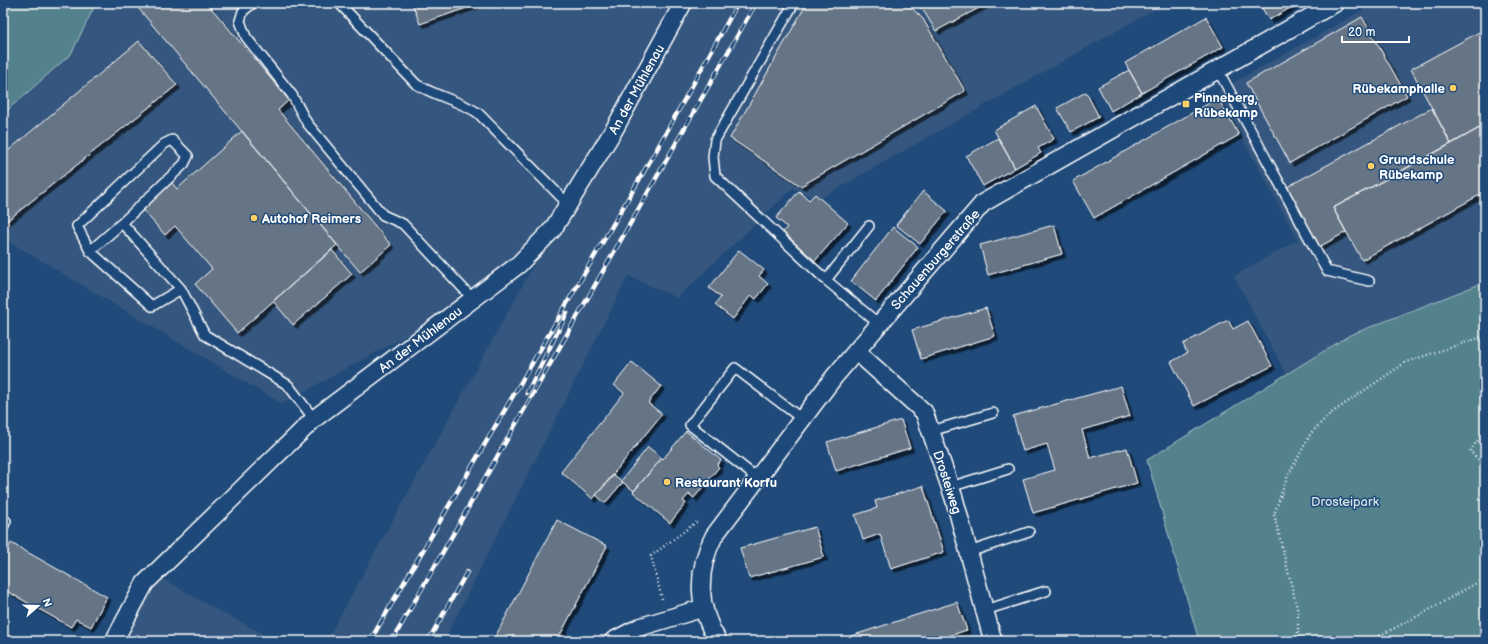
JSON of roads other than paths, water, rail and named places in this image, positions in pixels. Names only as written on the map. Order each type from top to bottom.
[{"type":"street","name":"An der Mühlenau","points":[[114,641],[145,583],[314,419],[518,265],[553,229],[615,128],[683,3]]},
{"type":"street","name":"Schauenburgerstraße","points":[[718,641],[711,630],[703,608],[701,595],[702,571],[708,548],[714,536],[723,522],[856,350],[983,203],[1335,3]]},
{"type":"street","name":"Drosteiweg","points":[[856,350],[924,412],[950,487],[993,641]]},
{"type":"street","points":[[614,641],[640,627],[703,608]]},
{"type":"lane","points":[[253,3],[243,11],[240,22],[246,37],[292,96],[307,123],[383,214],[403,224],[472,299]]},
{"type":"lane","points":[[339,3],[416,84],[434,94],[466,105],[478,113],[568,204]]},
{"type":"lane","points":[[794,3],[715,140],[713,157],[715,176],[826,280],[879,324]]},
{"type":"lane","points":[[1218,70],[1327,271],[1368,281]]},
{"type":"lane","points":[[90,251],[184,164],[188,156],[172,140],[164,144],[77,226],[90,251],[152,306],[181,289]]},
{"type":"lane","points":[[122,223],[181,289],[205,335],[288,385],[314,419]]},
{"type":"lane","points":[[826,280],[869,226]]},
{"type":"lane","points":[[757,478],[690,425],[735,368],[802,419]]},
{"type":"lane","points":[[931,431],[993,413]]},
{"type":"lane","points":[[950,487],[1008,469]]},
{"type":"lane","points":[[969,552],[1029,532]]},
{"type":"lane","points":[[985,610],[1046,591]]},
{"type":"railway","points":[[370,641],[657,149],[738,3]]},
{"type":"railway","points":[[392,641],[756,3]]},
{"type":"railway","points":[[527,393],[567,313]]},
{"type":"railway","points":[[428,641],[467,572]]},
{"type":"place","name":"Rübekamphalle","points":[[1453,88]]},
{"type":"place","name":"Pinneberg, Rübekamp","points":[[1186,104]]},
{"type":"place","name":"Grundschule Rübekamp","points":[[1371,166]]},
{"type":"place","name":"Autohof Reimers","points":[[254,218]]},
{"type":"place","name":"Restaurant Korfu","points":[[667,482]]},
{"type":"park label","name":"Drosteipark","points":[[1345,501]]}]
